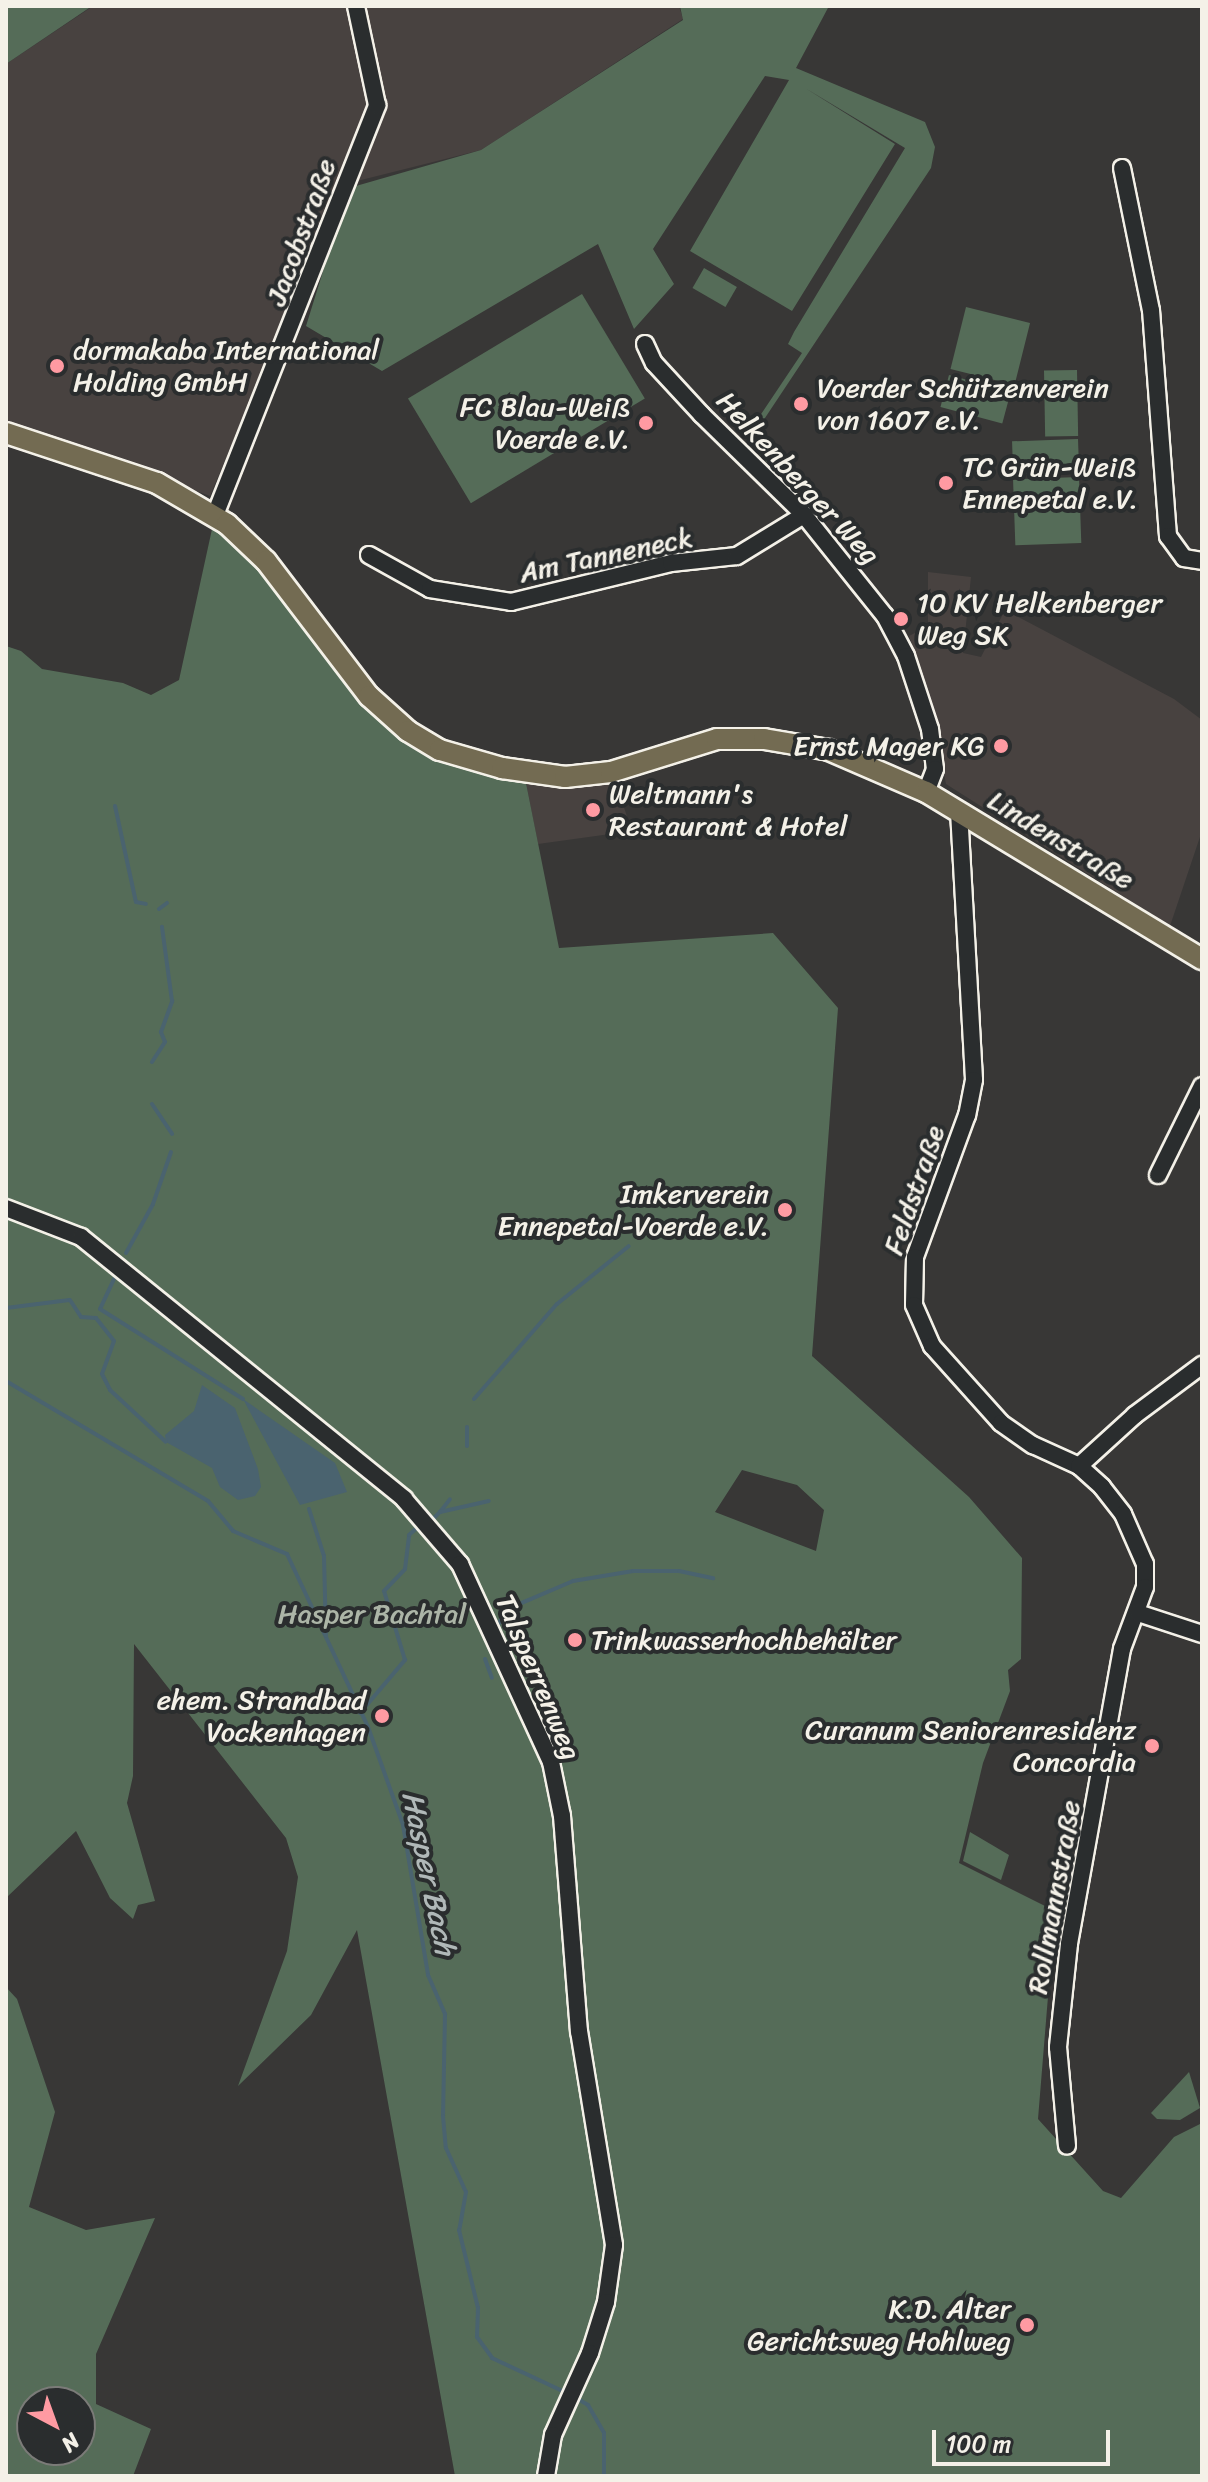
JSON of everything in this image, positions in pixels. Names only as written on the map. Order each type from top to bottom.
[{"type":"main road","name":"Lindenstraße","points":[[6,433],[157,483],[215,515],[256,550],[369,696],[408,731],[454,756],[520,771],[587,776],[701,742],[749,738],[813,746],[888,772],[926,792],[1202,959]]},
{"type":"street","name":"Jacobstraße","points":[[215,515],[298,316],[377,105],[356,6]]},
{"type":"street","points":[[1122,168],[1151,310],[1168,536],[1184,558],[1202,561]]},
{"type":"street","name":"Helkenberger Weg","points":[[645,344],[654,363],[804,515],[868,592],[906,656],[930,729],[935,769],[926,792]]},
{"type":"street","name":"Am Tanneneck","points":[[369,555],[430,589],[511,602],[671,563],[737,556],[804,515]]},
{"type":"street","name":"Feldstraße","points":[[959,811],[974,1080],[967,1115],[919,1245],[914,1305],[932,1346],[1001,1423],[1033,1445],[1079,1466],[1115,1502],[1141,1551],[1145,1587],[1138,1613]]},
{"type":"street","points":[[1158,1175],[1202,1086]]},
{"type":"street","name":"Talsperrenweg","points":[[6,1208],[81,1237],[404,1499],[460,1564],[551,1762],[562,1816],[579,2031],[614,2245],[606,2302],[553,2435],[546,2476]]},
{"type":"street","points":[[1079,1466],[1135,1415],[1202,1365]]},
{"type":"street","points":[[1138,1613],[1202,1634]]},
{"type":"street","name":"Rollmannstraße","points":[[1067,2146],[1058,2047],[1069,1944],[1122,1649],[1138,1613]]},
{"type":"shaded area","points":[[93,6],[679,6],[683,19],[481,150],[341,185],[210,496],[6,422],[6,64]]},
{"type":"shaded area","points":[[928,572],[971,577],[963,653],[981,657],[1005,610],[1174,699],[1202,720],[1202,831],[1170,926],[946,784],[928,689],[909,636],[928,626]]},
{"type":"shaded area","points":[[615,781],[632,831],[538,844],[526,783],[578,787]]},
{"type":"green space","points":[[6,6],[92,6],[6,64]]},
{"type":"green space","points":[[680,6],[829,6],[796,68],[925,122],[935,147],[931,168],[755,433],[781,465],[776,472],[745,438],[802,353],[788,344],[794,332],[905,148],[805,88],[895,144],[792,311],[690,251],[789,80],[765,76],[653,249],[674,284],[634,329],[598,244],[382,371],[306,326],[349,188],[481,150],[683,20]]},
{"type":"green space","points":[[704,268],[737,287],[725,307],[692,288]]},
{"type":"green space","points":[[582,294],[645,399],[471,503],[408,399]]},
{"type":"green space","points":[[966,307],[1030,323],[1015,385],[951,369]]},
{"type":"green space","points":[[1077,370],[1078,436],[1045,437],[1044,371]]},
{"type":"green space","points":[[949,375],[1011,392],[1002,423],[940,407]]},
{"type":"green space","points":[[1078,439],[1079,472],[1013,474],[1012,441]]},
{"type":"green space","points":[[1079,477],[1081,543],[1015,545],[1013,479]]},
{"type":"green space","name":"Hasper Bachtal","points":[[214,520],[275,579],[404,738],[454,766],[526,783],[559,948],[773,933],[838,1008],[812,1356],[969,1497],[1022,1558],[1021,1659],[1008,1670],[1010,1691],[983,1763],[959,1863],[1055,1911],[1038,2119],[1103,2191],[1121,2198],[1174,2137],[1202,2123],[1202,2476],[455,2476],[357,1930],[311,2015],[238,2086],[287,1951],[298,1877],[286,1838],[134,1644],[133,1776],[127,1803],[155,1901],[138,1905],[133,1919],[110,1898],[76,1831],[6,1898],[6,646],[21,651],[42,669],[123,683],[151,695],[179,680]],"holes":[[[742,1470],[797,1485],[824,1510],[816,1551],[715,1512]]]},
{"type":"green space","points":[[970,1832],[1009,1855],[1001,1880],[963,1861]]},
{"type":"green space","points":[[6,1987],[17,1999],[55,2112],[29,2207],[86,2230],[155,2218],[96,2354],[96,2386],[16,2386],[16,2466],[96,2466],[96,2404],[151,2429],[133,2476],[6,2476]]},
{"type":"green space","points":[[1189,2072],[1200,2108],[1180,2120],[1157,2119],[1151,2113]]},
{"type":"water","points":[[202,1385],[235,1408],[258,1469],[261,1487],[255,1496],[238,1500],[220,1487],[212,1468],[166,1442],[165,1435],[194,1411]]},
{"type":"water","points":[[243,1399],[335,1463],[347,1492],[300,1505]]},
{"type":"waterway","points":[[115,806],[136,902],[146,904]]},
{"type":"waterway","points":[[159,909],[167,903]]},
{"type":"waterway","points":[[152,1062],[165,1042],[161,1032],[172,1001],[162,927]]},
{"type":"waterway","points":[[152,1104],[172,1134]]},
{"type":"waterway","points":[[126,1253],[153,1204],[171,1152]]},
{"type":"waterway","points":[[474,1399],[557,1304],[629,1246]]},
{"type":"waterway","points":[[114,1279],[100,1309],[243,1399]]},
{"type":"waterway","points":[[6,1308],[70,1300],[81,1317],[96,1318],[114,1341],[102,1374],[110,1390],[166,1442]]},
{"type":"waterway","name":"Hasper Bach","points":[[6,1381],[208,1501],[233,1531],[287,1554],[368,1727],[403,1825],[428,1975],[445,2014],[443,2116],[446,2148],[466,2192],[459,2230],[478,2308],[477,2337],[492,2358],[569,2394]]},
{"type":"waterway","points":[[467,1427],[467,1446]]},
{"type":"waterway","points":[[440,1512],[450,1499]]},
{"type":"waterway","points":[[433,1519],[440,1512],[489,1501]]},
{"type":"waterway","points":[[309,1509],[324,1556],[326,1636]]},
{"type":"waterway","points":[[360,1713],[405,1660],[384,1591],[405,1569],[409,1535],[419,1526]]},
{"type":"waterway","points":[[497,1628],[505,1610],[573,1581],[633,1571],[679,1571],[713,1578]]},
{"type":"waterway","points":[[485,1659],[492,1678]]},
{"type":"waterway","name":"Hasper Bach","points":[[576,2398],[588,2405],[604,2433],[604,2476]]},
{"type":"place","name":"dormakaba International Holding GmbH","points":[[57,366]]},
{"type":"place","name":"Voerder Schützenverein von 1607 e.V.","points":[[801,404]]},
{"type":"place","name":"FC Blau-Weiß Voerde e.V.","points":[[646,423]]},
{"type":"place","name":"TC Grün-Weiß Ennepetal e.V.","points":[[946,483]]},
{"type":"place","name":"10 KV Helkenberger Weg SK","points":[[901,619]]},
{"type":"place","name":"Ernst Mager KG","points":[[1001,746]]},
{"type":"place","name":"Weltmann's Restaurant & Hotel","points":[[593,810]]},
{"type":"place","name":"Imkerverein Ennepetal-Voerde e.V.","points":[[785,1210]]},
{"type":"place","name":"Trinkwasserhochbehälter","points":[[575,1640]]},
{"type":"place","name":"ehem. Strandbad Vockenhagen","points":[[382,1716]]},
{"type":"place","name":"Curanum Seniorenresidenz Concordia","points":[[1152,1746]]},
{"type":"place","name":"K.D. Alter Gerichtsweg Hohlweg","points":[[1027,2325]]}]
